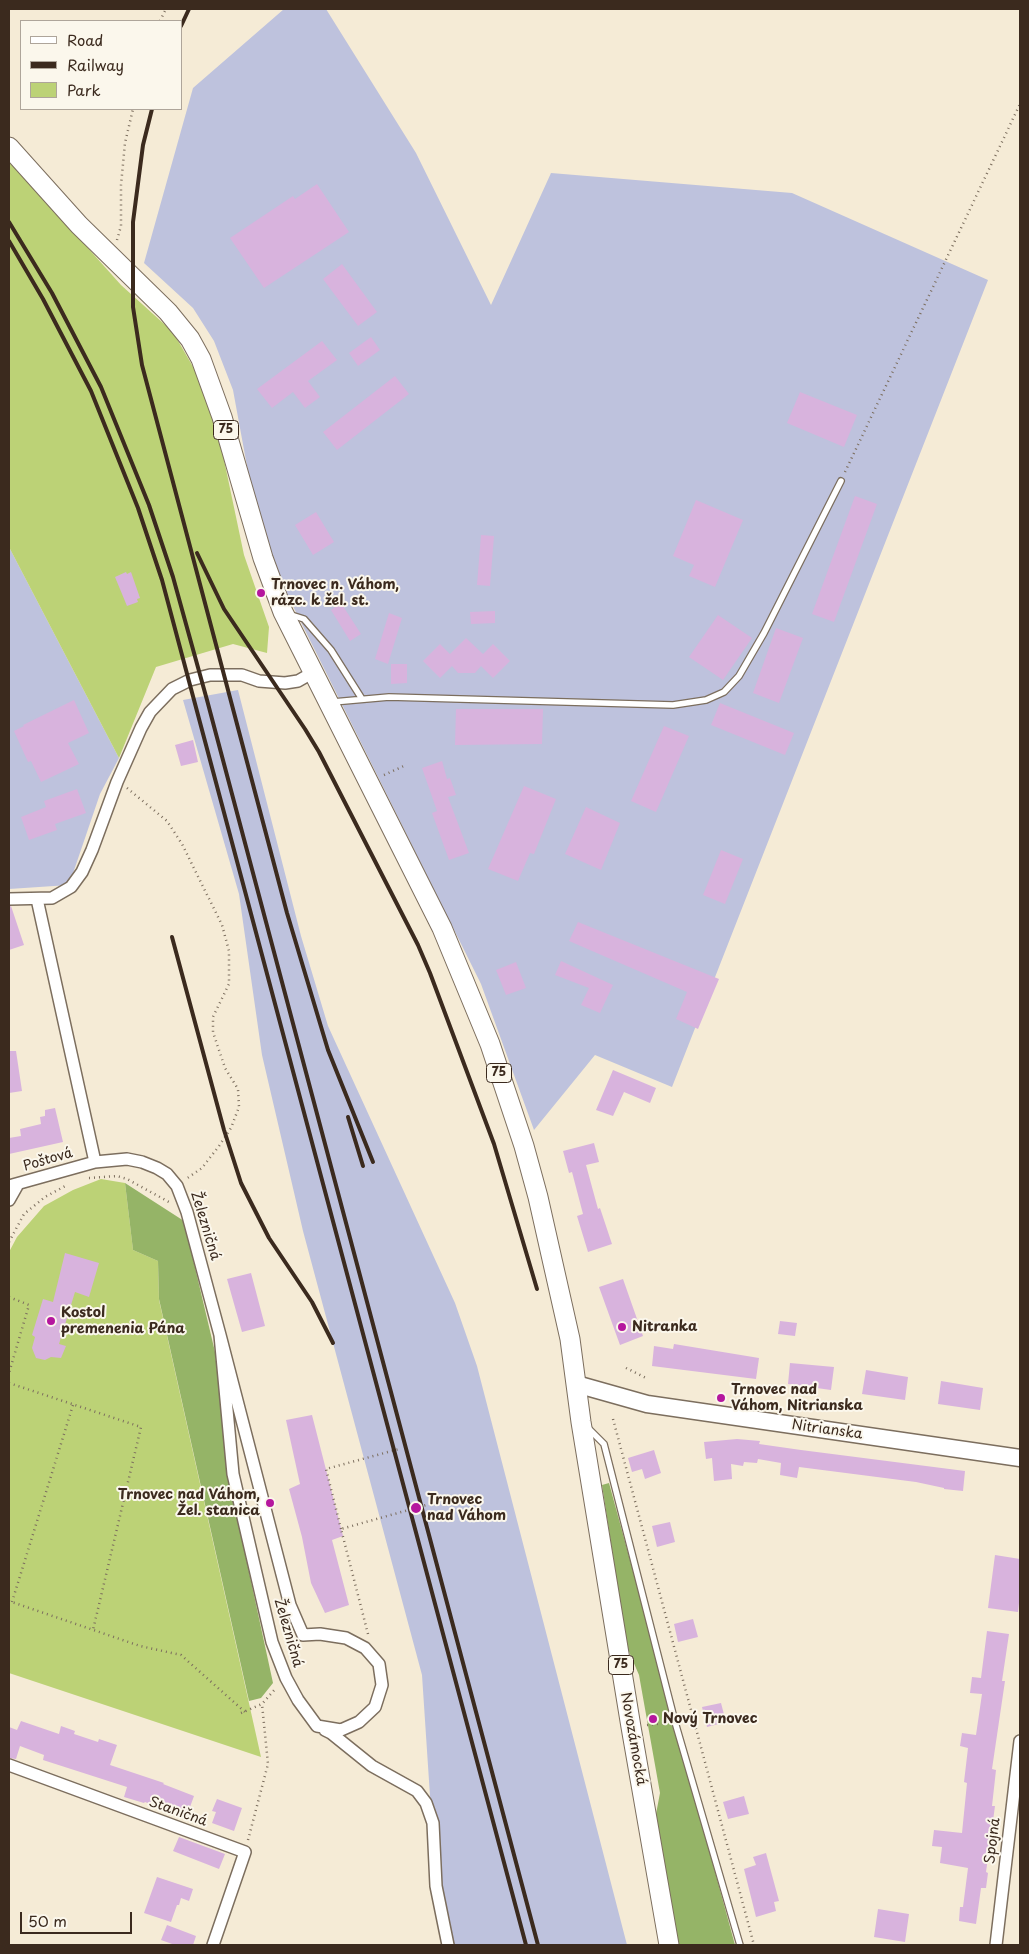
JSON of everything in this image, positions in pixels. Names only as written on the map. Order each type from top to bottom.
[{"type":"main road","name":"75","points":[[9,147],[53,197],[168,312],[190,339],[201,359],[222,417],[263,558],[283,612],[312,673],[442,928],[490,1044],[524,1146],[538,1197],[570,1339],[576,1384]]},
{"type":"main road","name":"Novozámocká","points":[[576,1384],[631,1727],[669,1945]]},
{"type":"main road","name":"Nitrianska","points":[[576,1384],[647,1404],[1020,1458]]},
{"type":"street","points":[[9,899],[52,898],[71,887],[82,872],[138,734],[150,712],[180,684],[210,674],[242,675],[259,681],[285,683],[298,681],[312,673]]},
{"type":"street","points":[[37,899],[95,1162]]},
{"type":"street","name":"Železničná","points":[[95,1162],[127,1160],[142,1162],[168,1174],[177,1186],[187,1212],[220,1334],[290,1605],[304,1635],[320,1634],[346,1638],[361,1646],[379,1664],[382,1685],[375,1707],[359,1722],[340,1730],[317,1726],[298,1700],[286,1678],[272,1642],[233,1474],[220,1334]]},
{"type":"street","name":"Poštová","points":[[13,1185],[95,1162]]},
{"type":"street","points":[[9,1200],[13,1185]]},
{"type":"street","points":[[317,1726],[331,1733],[372,1766],[417,1791],[426,1803],[433,1823],[436,1886],[448,1945]]},
{"type":"street","name":"Spojná","points":[[996,1945],[1020,1741]]},
{"type":"street","name":"Staničná","points":[[9,1765],[245,1852]]},
{"type":"street","points":[[213,1945],[245,1852]]},
{"type":"lane","points":[[328,702],[389,697],[673,705],[706,700],[724,692],[739,676],[764,633],[841,480]]},
{"type":"lane","points":[[283,612],[304,620],[309,625],[331,650],[362,699]]},
{"type":"lane","points":[[581,1422],[604,1444],[675,1722],[740,1945]]},
{"type":"path","points":[[841,480],[1020,104]]},
{"type":"path","points":[[110,256],[121,226],[121,185],[125,143],[133,110]]},
{"type":"path","points":[[381,776],[406,765]]},
{"type":"path","points":[[117,782],[150,805],[167,821],[182,844],[222,925],[229,951],[229,984],[213,1016],[213,1032],[225,1068],[238,1089],[239,1108],[231,1128],[202,1168],[177,1186]]},
{"type":"path","points":[[82,1181],[116,1176],[126,1179],[187,1212]]},
{"type":"path","points":[[9,1242],[24,1214],[45,1197],[66,1185],[74,1183]]},
{"type":"path","points":[[9,1297],[29,1305],[9,1373]]},
{"type":"path","points":[[626,1368],[646,1378]]},
{"type":"path","points":[[9,1383],[141,1427],[93,1630]]},
{"type":"path","points":[[72,1405],[11,1601],[140,1646],[181,1655],[243,1712],[262,1704],[286,1678]]},
{"type":"path","points":[[613,1419],[754,1945]]},
{"type":"path","points":[[361,1646],[368,1636],[326,1469],[400,1449]]},
{"type":"path","points":[[341,1529],[438,1502]]},
{"type":"path","points":[[245,1852],[268,1764],[262,1704]]},
{"type":"path","points":[[631,1727],[675,1722]]},
{"type":"shaded area","points":[[284,9],[326,9],[416,153],[491,305],[551,173],[792,193],[988,280],[672,1087],[595,1055],[534,1130],[481,984],[277,574],[249,477],[233,390],[214,341],[193,308],[144,263],[193,88]]},
{"type":"shaded area","points":[[9,547],[119,758],[100,794],[69,885],[9,889]]},
{"type":"shaded area","points":[[238,690],[301,936],[328,1026],[455,1303],[477,1366],[627,1945],[450,1945],[430,1796],[422,1675],[303,1231],[262,1055],[239,894],[183,700]]},
{"type":"green space","points":[[9,160],[121,285],[173,332],[200,379],[215,417],[244,555],[269,627],[267,653],[233,644],[156,667],[119,758],[9,547]]},
{"type":"green space","points":[[101,1179],[125,1183],[133,1250],[158,1261],[159,1300],[261,1757],[9,1673],[9,1252],[17,1237],[44,1206],[73,1190]]},
{"type":"green space","points":[[125,1183],[184,1221],[215,1352],[228,1475],[273,1683],[261,1698],[249,1701],[159,1299],[158,1261],[133,1250]]},
{"type":"green space","points":[[609,1483],[735,1945],[677,1945],[656,1814],[660,1793],[639,1675],[627,1647],[602,1485]]},
{"type":"building","points":[[317,184],[349,232],[264,288],[230,238],[293,196],[295,199]]},
{"type":"building","points":[[342,264],[377,312],[358,326],[323,279]]},
{"type":"building","points":[[371,337],[380,350],[358,366],[349,353]]},
{"type":"building","points":[[322,341],[337,360],[308,381],[320,397],[305,408],[293,392],[272,408],[257,389]]},
{"type":"building","points":[[395,376],[409,394],[337,450],[323,432]]},
{"type":"building","points":[[800,392],[857,415],[844,447],[787,423]]},
{"type":"building","points":[[855,496],[877,504],[834,622],[812,614]]},
{"type":"building","points":[[696,500],[743,520],[715,587],[689,576],[694,565],[673,556]]},
{"type":"building","points":[[316,512],[334,542],[313,555],[295,525]]},
{"type":"building","points":[[481,535],[494,536],[490,586],[477,585]]},
{"type":"building","points":[[126,572],[127,574],[131,572],[140,598],[137,599],[138,602],[127,606],[115,577]]},
{"type":"building","points":[[341,603],[361,634],[350,641],[331,610]]},
{"type":"building","points":[[495,611],[495,623],[471,624],[470,612]]},
{"type":"building","points":[[389,613],[402,618],[388,664],[375,659]]},
{"type":"building","points":[[718,615],[752,638],[723,680],[689,657]]},
{"type":"building","points":[[776,628],[803,638],[779,703],[753,693]]},
{"type":"building","points":[[466,638],[483,654],[493,644],[510,661],[493,678],[481,666],[475,673],[458,673],[452,666],[440,678],[423,661],[440,644],[450,654]]},
{"type":"building","points":[[391,664],[407,664],[407,683],[391,684]]},
{"type":"building","points":[[74,700],[89,733],[68,743],[79,764],[41,782],[31,761],[28,762],[14,731]]},
{"type":"building","points":[[720,703],[794,733],[785,755],[711,725]]},
{"type":"building","points":[[456,709],[543,709],[542,744],[455,745]]},
{"type":"building","points":[[664,726],[689,736],[656,812],[631,801]]},
{"type":"building","points":[[193,740],[198,762],[181,766],[175,745]]},
{"type":"building","points":[[442,761],[447,779],[450,778],[456,795],[448,797],[469,853],[449,860],[432,813],[437,811],[422,768]]},
{"type":"building","points":[[524,786],[556,799],[534,854],[530,853],[518,881],[488,869]]},
{"type":"building","points":[[77,789],[86,813],[55,824],[57,830],[29,840],[21,817],[46,807],[44,801]]},
{"type":"building","points":[[586,807],[620,823],[601,870],[565,854]]},
{"type":"building","points":[[721,850],[743,859],[725,904],[703,895]]},
{"type":"building","points":[[11,906],[24,945],[9,950],[9,907]]},
{"type":"building","points":[[578,922],[719,979],[698,1029],[676,1019],[687,992],[569,941]]},
{"type":"building","points":[[561,961],[613,985],[600,1013],[581,1005],[589,988],[555,975]]},
{"type":"building","points":[[516,962],[526,988],[506,995],[496,970]]},
{"type":"building","points":[[9,1051],[16,1051],[22,1091],[9,1093]]},
{"type":"building","points":[[613,1070],[656,1088],[650,1103],[624,1092],[613,1116],[596,1110]]},
{"type":"building","points":[[55,1108],[63,1142],[9,1154],[9,1138],[21,1136],[20,1129],[41,1124],[40,1117],[45,1116],[45,1110]]},
{"type":"building","points":[[594,1143],[599,1162],[586,1165],[598,1209],[600,1208],[612,1244],[588,1252],[577,1216],[583,1214],[572,1172],[569,1173],[563,1151]]},
{"type":"building","points":[[65,1253],[99,1263],[89,1297],[75,1292],[59,1344],[66,1346],[61,1358],[51,1357],[45,1360],[36,1358],[32,1348],[35,1337],[32,1335],[43,1299],[53,1302]]},
{"type":"building","points":[[251,1273],[265,1326],[242,1332],[227,1279]]},
{"type":"building","points":[[623,1279],[643,1336],[620,1345],[599,1287]]},
{"type":"building","points":[[780,1321],[797,1323],[795,1336],[778,1334]]},
{"type":"building","points":[[674,1344],[759,1358],[756,1379],[652,1366],[654,1346],[673,1349]]},
{"type":"building","points":[[790,1363],[834,1367],[831,1390],[788,1384]]},
{"type":"building","points":[[866,1370],[908,1377],[905,1400],[862,1394]]},
{"type":"building","points":[[941,1381],[983,1388],[980,1410],[938,1404]]},
{"type":"building","points":[[312,1415],[343,1536],[332,1540],[349,1605],[325,1613],[311,1583],[302,1537],[289,1489],[300,1484],[286,1420]]},
{"type":"building","points":[[737,1439],[760,1441],[759,1444],[801,1450],[965,1471],[963,1491],[944,1489],[916,1482],[799,1467],[797,1478],[780,1475],[781,1463],[758,1459],[757,1463],[744,1462],[743,1466],[731,1464],[732,1479],[714,1481],[712,1458],[706,1459],[704,1442]]},
{"type":"building","points":[[654,1450],[661,1473],[645,1479],[642,1469],[632,1472],[628,1458]]},
{"type":"building","points":[[670,1522],[675,1542],[657,1547],[652,1526]]},
{"type":"building","points":[[995,1555],[1020,1559],[1018,1612],[988,1608]]},
{"type":"building","points":[[693,1619],[698,1637],[678,1642],[674,1624]]},
{"type":"building","points":[[987,1631],[1009,1634],[1002,1681],[1005,1681],[992,1769],[996,1770],[992,1806],[995,1806],[986,1872],[988,1873],[986,1888],[981,1888],[976,1924],[959,1921],[960,1907],[963,1907],[968,1868],[940,1863],[942,1847],[932,1846],[934,1830],[962,1833],[967,1783],[964,1782],[968,1748],[960,1746],[962,1733],[976,1735],[982,1694],[970,1693],[972,1677],[981,1678]]},
{"type":"building","points":[[721,1703],[726,1722],[707,1727],[702,1707]]},
{"type":"building","points":[[21,1721],[59,1734],[61,1726],[75,1731],[74,1734],[98,1742],[99,1739],[117,1745],[110,1765],[164,1783],[194,1796],[186,1818],[145,1802],[124,1797],[127,1787],[43,1760],[44,1755],[20,1746],[16,1759],[9,1758],[9,1727],[17,1730]]},
{"type":"building","points":[[744,1796],[749,1814],[728,1819],[723,1802]]},
{"type":"building","points":[[217,1799],[242,1808],[234,1831],[212,1823],[216,1812],[212,1811]]},
{"type":"building","points":[[179,1837],[225,1854],[219,1869],[173,1851]]},
{"type":"building","points":[[766,1853],[779,1901],[774,1902],[776,1911],[756,1917],[744,1869],[756,1865],[753,1857]]},
{"type":"building","points":[[157,1877],[193,1889],[189,1901],[181,1898],[171,1922],[144,1913]]},
{"type":"building","points":[[878,1909],[909,1914],[905,1942],[874,1937]]},
{"type":"building","points":[[167,1925],[196,1936],[193,1945],[175,1945],[161,1940]]},
{"type":"railway","points":[[182,24],[189,9]]},
{"type":"railway","points":[[152,110],[143,145],[133,222],[133,307],[142,365],[287,913],[328,1050],[373,1162]]},
{"type":"railway","points":[[9,222],[52,293],[101,387],[149,505],[173,577],[538,1945]]},
{"type":"railway","points":[[9,241],[43,299],[91,391],[138,508],[162,580],[526,1945]]},
{"type":"railway","points":[[197,553],[224,609],[319,752],[418,945],[494,1144],[537,1289]]},
{"type":"railway","points":[[172,937],[224,1130],[241,1183],[269,1238],[312,1302],[333,1343]]},
{"type":"railway","points":[[348,1117],[363,1166]]},
{"type":"place","name":"Trnovec n. Váhom, rázc. k žel. st.","points":[[261,593]]},
{"type":"place","name":"Kostol premenenia Pána","points":[[51,1321]]},
{"type":"place","name":"Nitranka","points":[[622,1327]]},
{"type":"place","name":"Trnovec nad Váhom, Nitrianska","points":[[721,1398]]},
{"type":"place","name":"Trnovec nad Váhom, Žel. stanica","points":[[270,1503]]},
{"type":"place","name":"Trnovec nad Váhom","points":[[416,1508]]},
{"type":"place","name":"Nový Trnovec","points":[[653,1719]]}]
